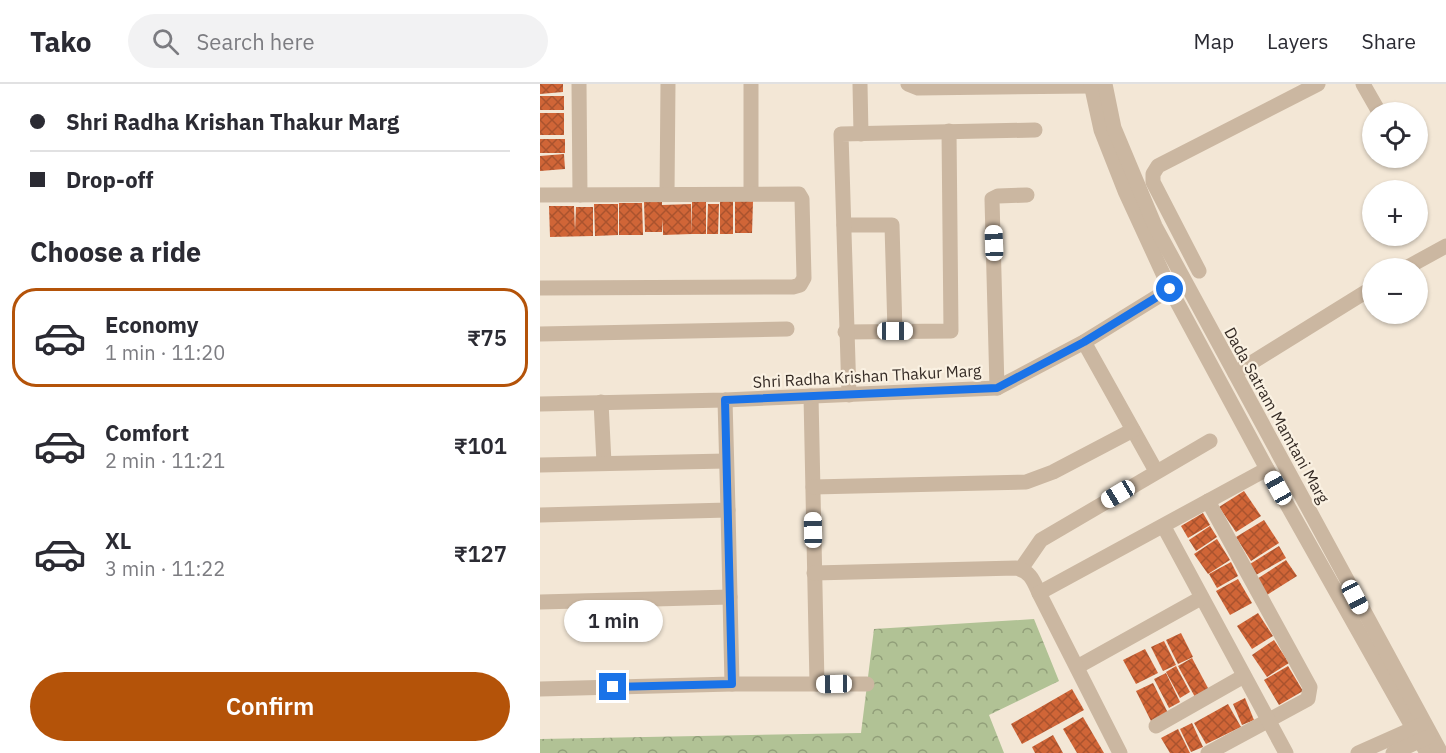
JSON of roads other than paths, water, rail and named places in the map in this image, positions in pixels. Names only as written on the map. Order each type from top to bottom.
[{"type":"street","points":[[579,84],[580,195]]},
{"type":"street","points":[[667,194],[668,84]]},
{"type":"street","points":[[751,84],[751,194]]},
{"type":"street","points":[[860,84],[861,134]]},
{"type":"street","points":[[908,84],[918,88],[1096,85]]},
{"type":"street","points":[[1199,271],[1153,182],[1153,174],[1158,166],[1318,84]]},
{"type":"street","points":[[1363,84],[1373,102]]},
{"type":"street","name":"Dada Satram Mamtani Marg","points":[[1096,85],[1176,285],[1267,469],[1423,736],[1441,753]]},
{"type":"street","points":[[849,395],[845,332],[841,134],[1035,130]]},
{"type":"street","points":[[845,332],[951,331],[949,131]]},
{"type":"street","points":[[540,195],[799,194],[802,200],[804,278],[800,285],[540,288]]},
{"type":"street","points":[[997,388],[992,199],[998,196],[1027,195]]},
{"type":"street","points":[[844,225],[892,225],[895,331]]},
{"type":"street","points":[[1424,258],[1446,246]]},
{"type":"street","name":"Dada Satram Mamtani Marg","points":[[1176,285],[1235,374],[1423,736]]},
{"type":"street","name":"Shri Radha Krishan Thakur Marg","points":[[540,404],[725,400],[997,388],[1084,342],[1176,285]]},
{"type":"street","points":[[1235,374],[1362,294]]},
{"type":"street","points":[[540,334],[788,329]]},
{"type":"street","points":[[1084,342],[1156,471]]},
{"type":"street","points":[[811,396],[817,684]]},
{"type":"street","points":[[725,400],[732,684]]},
{"type":"street","points":[[601,402],[604,463]]},
{"type":"street","points":[[813,488],[1026,482],[1053,472],[1133,430]]},
{"type":"street","points":[[1021,569],[1041,540],[1210,441]]},
{"type":"street","points":[[540,465],[726,461]]},
{"type":"street","points":[[1039,593],[1267,469]]},
{"type":"street","points":[[1208,501],[1310,687],[1308,699],[1208,753]]},
{"type":"street","points":[[540,515],[728,510]]},
{"type":"street","points":[[1164,527],[1286,753]]},
{"type":"street","points":[[814,573],[1021,569],[1032,576],[1120,753]]},
{"type":"street","points":[[540,602],[730,597]]},
{"type":"street","points":[[1077,667],[1202,598]]},
{"type":"street","points":[[1156,726],[1244,676]]},
{"type":"street","points":[[540,688],[867,684]]},
{"type":"street","points":[[1358,753],[1423,736]]},
{"type":"street","points":[[1393,753],[1423,736]]}]
